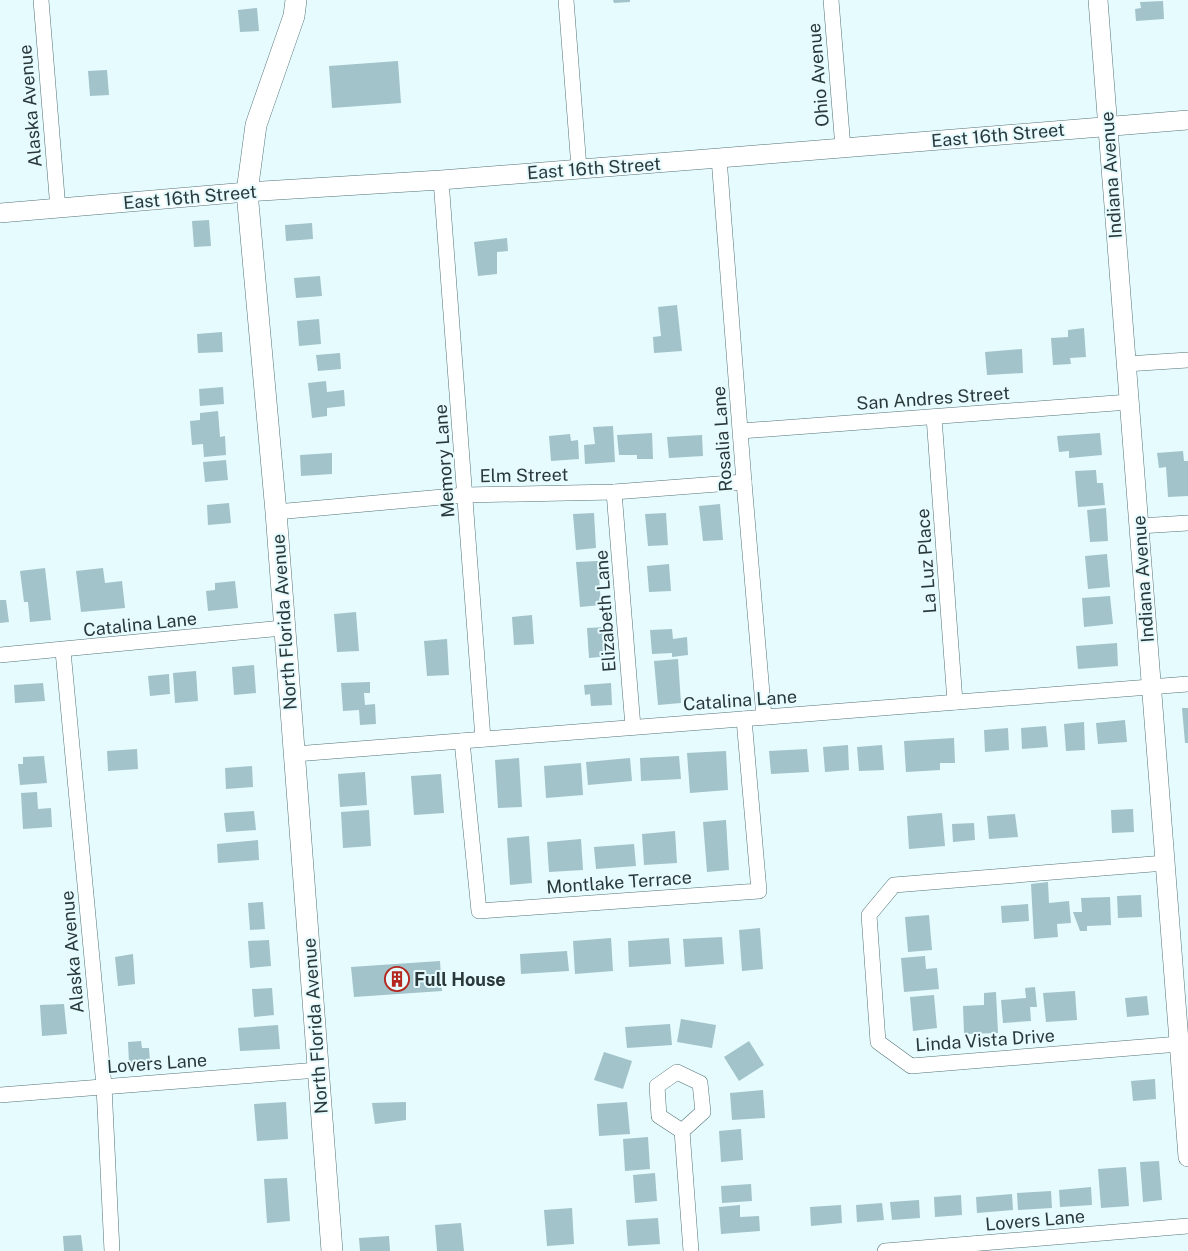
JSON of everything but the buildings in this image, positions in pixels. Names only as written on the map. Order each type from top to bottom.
[{"type":"main road","name":"North Florida Avenue","points":[[296,0],[294,16],[256,125],[247,192],[276,512],[283,628],[332,1251]]},
{"type":"street","name":"Alaska Avenue","points":[[40,0],[58,209]]},
{"type":"street","points":[[566,0],[579,168]]},
{"type":"street","name":"Ohio Avenue","points":[[831,0],[843,148]]},
{"type":"street","name":"Indiana Avenue","points":[[1098,0],[1188,1157]]},
{"type":"street","name":"East 16th Street","points":[[0,213],[247,192],[441,180],[1188,120]]},
{"type":"street","name":"Rosalia Lane","points":[[720,158],[764,717]]},
{"type":"street","name":"Memory Lane","points":[[441,180],[483,739]]},
{"type":"street","points":[[1126,364],[1188,360]]},
{"type":"street","name":"San Andres Street","points":[[741,431],[1129,402]]},
{"type":"street","name":"La Luz Place","points":[[934,417],[955,702]]},
{"type":"street","name":"Elm Street","points":[[276,512],[465,495],[614,492],[744,482]]},
{"type":"street","name":"Elizabeth Lane","points":[[614,492],[633,727]]},
{"type":"street","points":[[1139,526],[1188,523]]},
{"type":"street","name":"Catalina Lane","points":[[0,655],[63,651],[283,628]]},
{"type":"street","name":"Alaska Avenue","points":[[63,651],[104,1086],[112,1251]]},
{"type":"street","name":"Catalina Lane","points":[[294,754],[1188,684]]},
{"type":"street","name":"Montlake Terrace","points":[[462,741],[479,911],[759,892],[744,719]]},
{"type":"street","name":"Linda Vista Drive","points":[[1165,863],[894,885],[869,915],[878,1042],[911,1066],[1179,1044]]},
{"type":"street","name":"Lovers Lane","points":[[0,1094],[318,1070]]},
{"type":"street","points":[[682,1131],[691,1251]]},
{"type":"street","name":"Lovers Lane","points":[[885,1251],[1188,1226]]},
{"type":"place","name":"Full House","points":[[397,979]]}]
